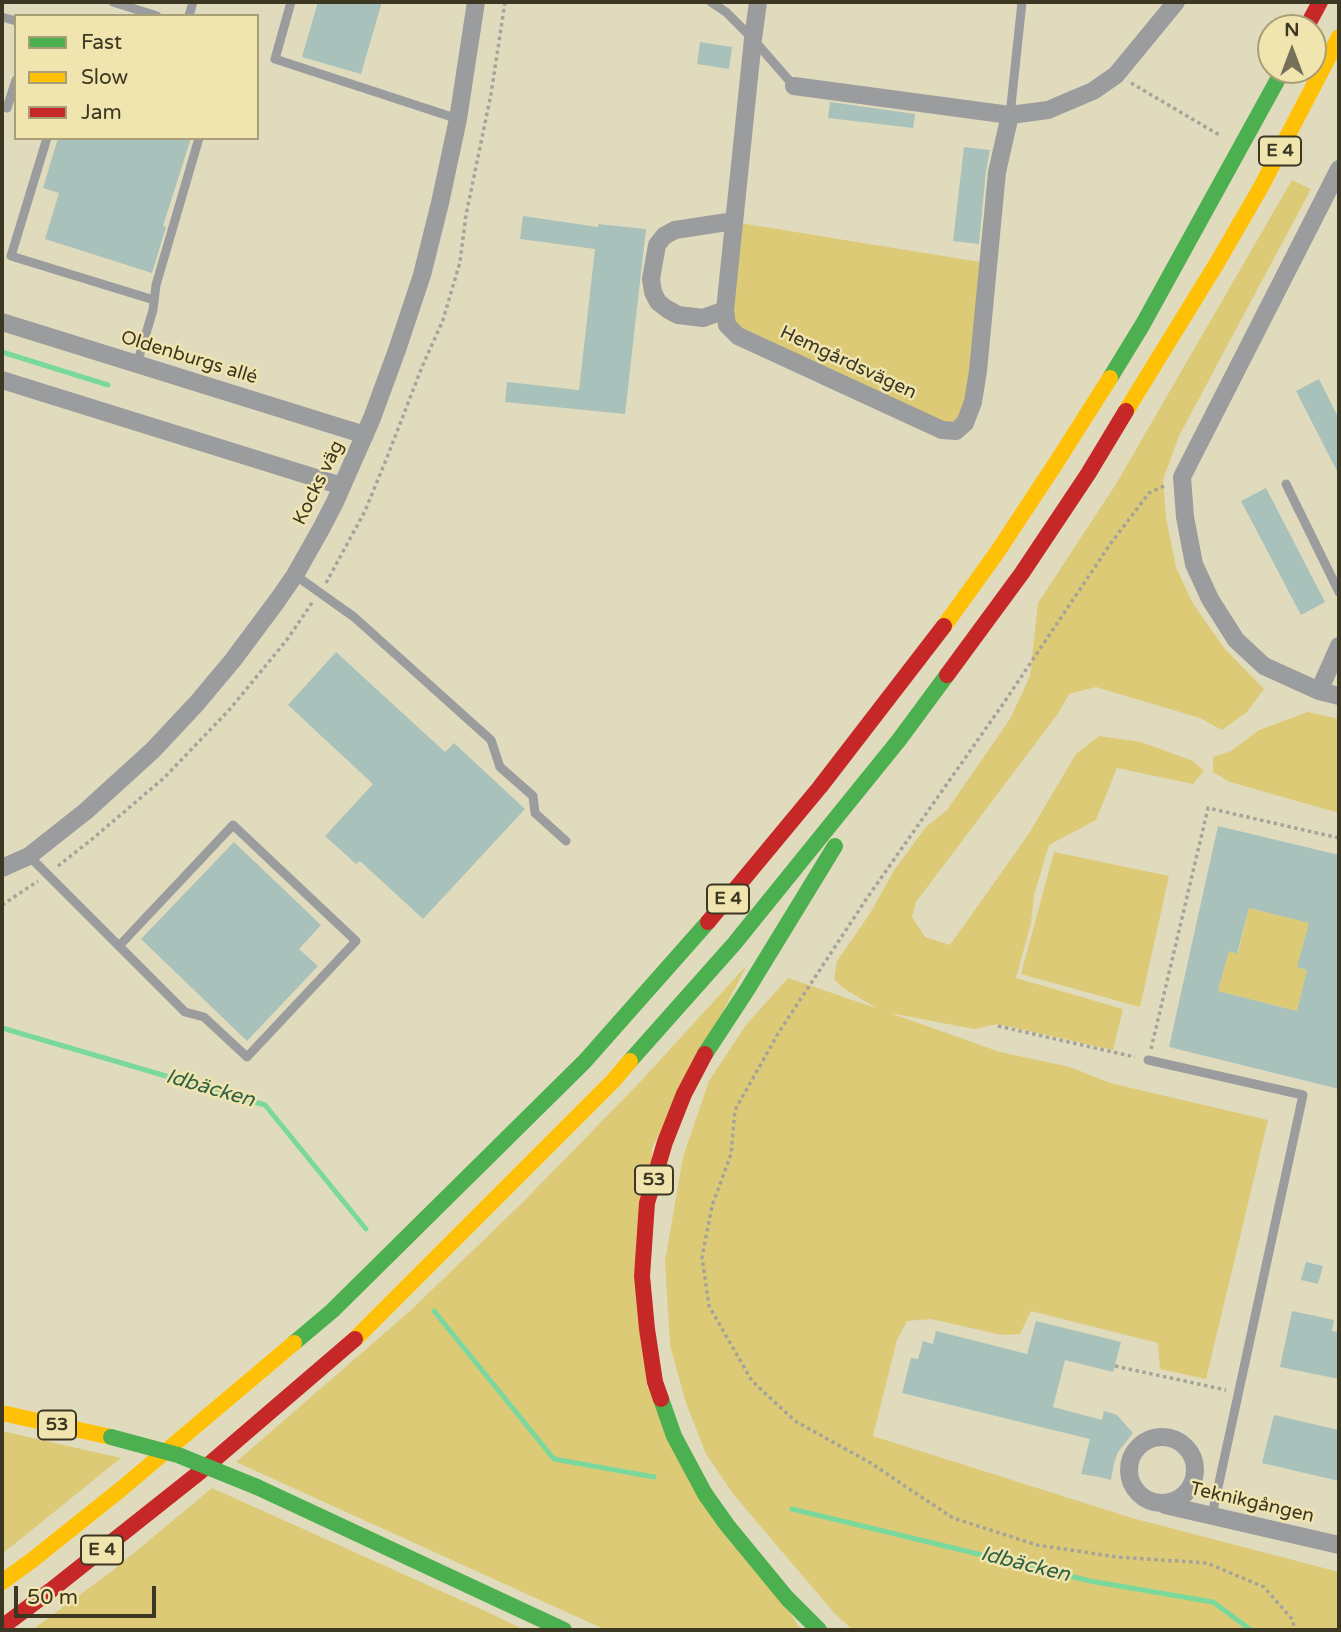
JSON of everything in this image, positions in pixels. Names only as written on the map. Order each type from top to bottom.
[{"type":"main road","name":"E 4","points":[[2,1627],[200,1472],[363,1330],[613,1081],[734,944],[900,740],[1014,584],[1088,474],[1230,242],[1339,37]]},
{"type":"main road","name":"E 4","points":[[2,1582],[120,1490],[332,1311],[585,1061],[708,923],[820,787],[996,554],[1143,324],[1275,84]]},
{"type":"main road","name":"53","points":[[819,1630],[787,1598],[727,1525],[705,1494],[674,1436],[655,1382],[647,1329],[642,1276],[647,1203],[665,1142],[684,1094],[706,1053],[900,740]]},
{"type":"main road","name":"53","points":[[2,1413],[178,1455],[257,1488],[564,1630]]},
{"type":"main road","name":"53","points":[[525,1611],[573,1630]]},
{"type":"street","name":"Kocks väg","points":[[2,869],[29,856],[86,811],[153,750],[241,650],[295,575],[321,529],[365,435],[422,275],[458,119],[477,2]]},
{"type":"street","points":[[734,221],[675,230],[664,236],[657,245],[650,279],[658,302],[678,315],[703,318],[724,310],[734,221],[753,39],[758,2]]},
{"type":"street","points":[[794,86],[1010,115],[1048,110],[1093,91],[1116,75],[1176,2]]},
{"type":"street","name":"Hemgårdsvägen","points":[[724,310],[727,325],[738,335],[933,427],[956,431],[965,424],[973,402],[998,172],[1010,115]]},
{"type":"street","points":[[1339,169],[1182,477],[1185,517],[1194,564],[1210,599],[1236,640],[1264,666],[1319,691],[1339,696]]},
{"type":"street","name":"Oldenburgs allé","points":[[2,322],[365,435]]},
{"type":"street","points":[[2,380],[342,486]]},
{"type":"street","points":[[1319,691],[1339,646]]},
{"type":"street","name":"Teknikgången","points":[[1156,1503],[1339,1545]]},
{"type":"lane","points":[[113,2],[151,14]]},
{"type":"lane","points":[[291,2],[275,59],[458,119]]},
{"type":"lane","points":[[711,2],[726,12],[753,39],[794,86]]},
{"type":"lane","points":[[1010,115],[1022,2]]},
{"type":"lane","points":[[7,108],[14,86]]},
{"type":"lane","points":[[46,140],[11,256],[154,300]]},
{"type":"lane","points":[[137,364],[153,310],[156,285],[198,140]]},
{"type":"lane","points":[[1286,484],[1339,592]]},
{"type":"lane","points":[[295,575],[354,617],[491,740],[500,766],[533,796],[535,813],[566,841]]},
{"type":"lane","points":[[29,856],[119,946],[186,1012],[204,1017],[247,1057],[356,941],[233,825],[119,946]]},
{"type":"lane","points":[[1148,1060],[1303,1096],[1212,1515]]},
{"type":"path","points":[[1116,75],[1226,138]]},
{"type":"path","points":[[1182,477],[1149,493],[1111,543],[1003,704],[867,898],[779,1032],[735,1110],[731,1154],[712,1206],[702,1257],[709,1306],[752,1381],[795,1421],[869,1462],[953,1518],[1037,1545],[1116,1558],[1208,1563],[1264,1587],[1292,1619],[1296,1630]]},
{"type":"path","points":[[998,1026],[1148,1060],[1208,808],[1339,838]]},
{"type":"path","points":[[1115,1366],[1238,1393]]},
{"type":"shaded area","points":[[1292,180],[1311,189],[1179,436],[1163,480],[1166,518],[1176,567],[1192,602],[1224,648],[1264,689],[1247,712],[1222,730],[1200,718],[1096,687],[1069,694],[1057,715],[916,902],[912,917],[925,937],[950,945],[1028,835],[1076,754],[1099,736],[1141,742],[1193,761],[1204,771],[1193,784],[1117,768],[1096,820],[1049,845],[1034,895],[1031,923],[1016,978],[1123,1009],[1113,1050],[998,1024],[974,1029],[890,1013],[1000,1052],[1070,1067],[1110,1083],[1268,1120],[1206,1379],[1160,1369],[1158,1343],[1031,1311],[1020,1334],[1002,1335],[931,1319],[907,1321],[897,1340],[873,1436],[1132,1518],[1339,1572],[1339,1630],[853,1630],[835,1614],[734,1495],[706,1454],[686,1403],[670,1345],[665,1261],[683,1157],[709,1081],[746,1025],[788,978],[876,1008],[843,988],[834,979],[837,961],[869,915],[895,869],[926,827],[947,810],[1010,719],[1030,676],[1038,603],[1116,484]]},
{"type":"shaded area","points":[[740,223],[986,263],[970,400],[950,429],[742,332],[730,317]]},
{"type":"shaded area","points":[[1308,712],[1339,719],[1339,813],[1230,782],[1213,772],[1213,757],[1231,751],[1259,730]]},
{"type":"shaded area","points":[[1054,852],[1169,876],[1140,1007],[1021,974]]},
{"type":"shaded area","points":[[1249,908],[1321,926],[1306,935],[1298,967],[1307,970],[1297,1011],[1218,991],[1229,951],[1238,953]]},
{"type":"shaded area","points":[[747,965],[652,1148],[647,1387],[801,1630],[606,1630],[236,1462],[410,1311],[523,1202],[640,1082]]},
{"type":"shaded area","points":[[2,1431],[121,1458],[2,1554]]},
{"type":"shaded area","points":[[212,1488],[525,1630],[32,1630],[112,1571]]},
{"type":"building","points":[[318,2],[382,2],[361,74],[302,57]]},
{"type":"building","points":[[700,42],[732,47],[729,69],[697,64]]},
{"type":"building","points":[[830,102],[915,114],[913,128],[828,118]]},
{"type":"building","points":[[57,140],[190,140],[163,226],[166,227],[152,273],[45,239],[59,193],[43,188]]},
{"type":"building","points":[[964,147],[990,150],[979,244],[953,241]]},
{"type":"building","points":[[523,216],[598,227],[598,224],[646,229],[625,414],[505,402],[507,382],[579,390],[595,249],[520,239]]},
{"type":"building","points":[[1319,379],[1339,419],[1339,475],[1296,391]]},
{"type":"building","points":[[1266,488],[1325,602],[1301,615],[1241,501]]},
{"type":"building","points":[[336,652],[445,752],[454,743],[525,809],[423,919],[360,861],[356,864],[325,836],[373,784],[288,705]]},
{"type":"building","points":[[1218,826],[1339,855],[1339,1089],[1169,1047]],"holes":[[[1249,908],[1309,923],[1297,967],[1307,970],[1297,1011],[1218,991],[1229,951],[1237,954]]]},
{"type":"building","points":[[234,842],[321,925],[299,949],[318,966],[247,1041],[141,939]]},
{"type":"building","points":[[1306,1262],[1323,1266],[1318,1284],[1301,1280]]},
{"type":"building","points":[[1292,1311],[1334,1320],[1332,1331],[1339,1332],[1339,1379],[1280,1367]]},
{"type":"building","points":[[1036,1321],[1121,1342],[1113,1372],[1065,1360],[1053,1407],[1102,1420],[1104,1411],[1117,1415],[1133,1433],[1118,1452],[1111,1480],[1081,1474],[1090,1439],[902,1393],[911,1358],[918,1359],[923,1341],[933,1344],[936,1331],[1027,1354]]},
{"type":"building","points":[[1274,1415],[1339,1430],[1339,1481],[1262,1463]]},
{"type":"waterway","points":[[2,352],[108,385]]},
{"type":"waterway","name":"Idbäcken","points":[[2,1028],[265,1105],[366,1229]]},
{"type":"waterway","name":"Idbäcken","points":[[434,1311],[554,1459],[654,1477]]},
{"type":"waterway","name":"Idbäcken","points":[[792,1509],[1090,1581],[1213,1602],[1251,1630]]},
{"type":"traffic: fast","points":[[1110,378],[1143,324],[1275,84]]},
{"type":"traffic: fast","points":[[630,1061],[734,944],[899,740],[947,675]]},
{"type":"traffic: fast","points":[[705,1054],[835,846]]},
{"type":"traffic: fast","points":[[294,1343],[332,1311],[585,1061],[708,922]]},
{"type":"traffic: fast","points":[[661,1399],[674,1436],[705,1494],[787,1598],[819,1630]]},
{"type":"traffic: fast","points":[[111,1437],[178,1455],[257,1487]]},
{"type":"traffic: fast","points":[[257,1487],[564,1630]]},
{"type":"traffic: slow","points":[[1126,411],[1261,187],[1339,37]]},
{"type":"traffic: slow","points":[[944,626],[996,554],[1110,378]]},
{"type":"traffic: slow","points":[[355,1339],[630,1061]]},
{"type":"traffic: slow","points":[[2,1582],[120,1490],[294,1343]]},
{"type":"traffic: slow","points":[[2,1413],[111,1437]]},
{"type":"traffic: jam","points":[[1314,14],[1320,2]]},
{"type":"traffic: jam","points":[[947,675],[1022,573],[1126,411]]},
{"type":"traffic: jam","points":[[708,922],[820,787],[944,626]]},
{"type":"traffic: jam","points":[[661,1399],[655,1382],[642,1276],[647,1203],[665,1142],[684,1094],[705,1054]]},
{"type":"traffic: jam","points":[[2,1627],[200,1472],[355,1339]]}]
